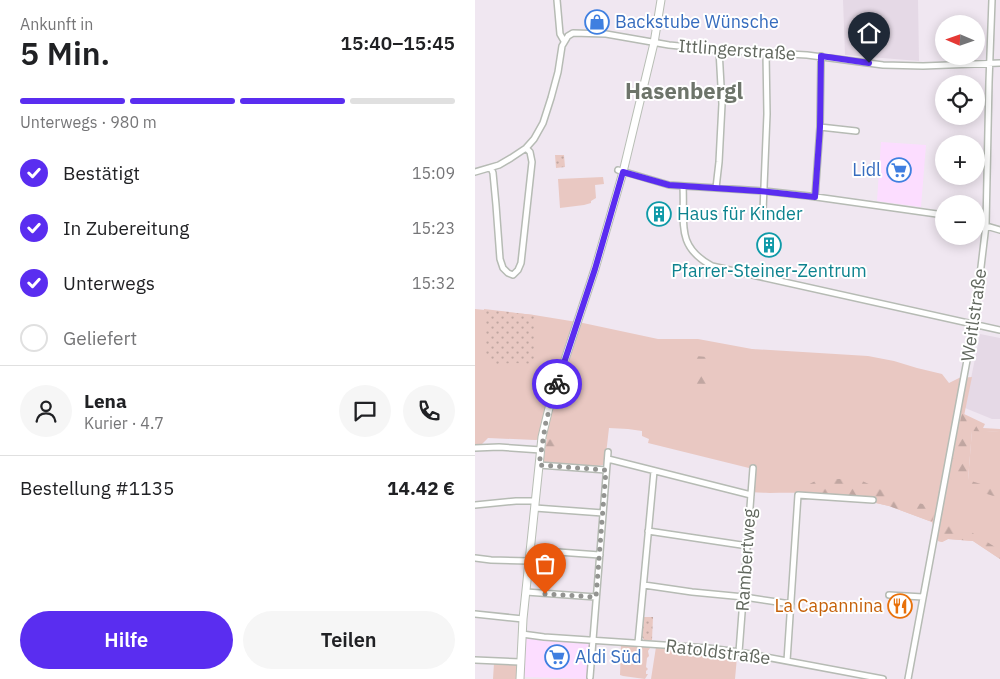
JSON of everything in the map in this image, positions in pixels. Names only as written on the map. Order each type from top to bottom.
[{"type":"main road","points":[[520,679],[523,619],[539,465],[549,408],[595,269],[654,43],[661,0]]},
{"type":"street","points":[[475,172],[491,168],[526,148],[534,140],[543,123],[558,72],[564,41],[560,34],[557,0]]},
{"type":"street","name":"Weitlstraße","points":[[908,679],[974,324],[987,225],[989,63],[992,0]]},
{"type":"street","name":"Ittlingerstraße","points":[[564,41],[573,34],[589,33],[606,34],[654,43],[719,50],[821,56],[883,65],[923,66],[1000,63]]},
{"type":"street","points":[[716,188],[722,104],[719,50]]},
{"type":"street","points":[[763,211],[767,114],[766,52]]},
{"type":"street","points":[[815,197],[820,127],[821,56]]},
{"type":"street","points":[[820,127],[856,131]]},
{"type":"street","points":[[491,168],[495,188],[500,258],[503,268],[513,275],[521,263],[530,185],[532,156],[526,148]]},
{"type":"street","points":[[620,171],[669,185],[683,187],[815,197],[935,214]]},
{"type":"street","points":[[669,185],[679,191],[684,199]]},
{"type":"street","points":[[683,187],[685,236],[695,254],[712,266],[1000,330]]},
{"type":"street","points":[[987,225],[1000,230]]},
{"type":"street","points":[[475,448],[499,446],[541,450]]},
{"type":"street","points":[[590,677],[608,452]]},
{"type":"street","points":[[607,459],[751,495]]},
{"type":"street","points":[[539,465],[606,470]]},
{"type":"street","name":"Rambertweg","points":[[739,652],[753,468]]},
{"type":"street","points":[[638,642],[653,472]]},
{"type":"street","points":[[787,661],[798,494],[873,500]]},
{"type":"street","points":[[475,506],[516,501],[603,513]]},
{"type":"street","points":[[649,531],[748,546]]},
{"type":"street","points":[[530,550],[600,555]]},
{"type":"street","points":[[475,558],[529,561]]},
{"type":"street","points":[[644,585],[791,604]]},
{"type":"street","points":[[526,592],[596,597]]},
{"type":"street","points":[[889,595],[923,597]]},
{"type":"street","points":[[475,614],[523,619]]},
{"type":"street","name":"Ratoldstraße","points":[[522,634],[707,648],[739,652],[883,679]]},
{"type":"street","points":[[475,660],[520,662]]},
{"type":"shaded area","points":[[843,0],[918,0],[919,61],[845,55]]},
{"type":"shaded area","points":[[881,142],[926,145],[921,207],[877,201]]},
{"type":"shaded area","points":[[980,334],[1000,338],[1000,419],[992,419],[965,408]]},
{"type":"shaded area","points":[[522,636],[592,641],[590,679],[523,677]]},
{"type":"green space","points":[[555,155],[564,155],[565,167],[556,168]]},
{"type":"green space","points":[[603,177],[604,184],[595,185],[596,198],[591,203],[560,208],[558,179]]},
{"type":"green space","points":[[475,309],[534,315],[583,323],[658,339],[698,339],[752,349],[868,356],[942,374],[949,383],[959,378],[972,377],[952,474],[968,480],[972,430],[1000,432],[1000,559],[973,541],[948,539],[942,542],[938,541],[932,522],[876,503],[871,498],[819,493],[751,492],[749,468],[648,443],[649,439],[642,436],[642,431],[609,428],[605,463],[597,466],[543,462],[547,439],[488,438],[481,445],[475,445]]},
{"type":"green space","points":[[484,309],[534,315],[535,364],[496,364],[484,357]]},
{"type":"green space","points":[[696,356],[707,357],[706,395],[694,394]]},
{"type":"green space","points":[[962,413],[985,424],[983,428],[1000,429],[1000,432],[972,431],[968,480],[1000,490],[1000,498],[974,490],[951,479],[949,473]]},
{"type":"green space","points":[[547,439],[567,441],[561,451],[545,448]]},
{"type":"green space","points":[[858,479],[905,501],[923,504],[935,511],[932,522],[876,503],[871,498],[804,493],[808,485],[812,483],[820,480]]},
{"type":"green space","points":[[942,521],[963,527],[1000,550],[1000,559],[973,541],[948,539],[942,542],[938,541]]},
{"type":"green space","points":[[644,617],[653,617],[652,640],[644,640],[642,637]]},
{"type":"green space","points":[[625,644],[648,646],[650,648],[646,667],[648,669],[646,674],[648,674],[645,679],[620,675],[621,646]]},
{"type":"green space","points":[[656,647],[708,651],[737,657],[735,679],[651,679]]},
{"type":"green space","points":[[494,663],[514,663],[518,666],[519,679],[493,679]]},
{"type":"way so far","points":[[545,594],[596,597],[606,470],[539,465],[546,421],[557,384]]},
{"type":"place","name":"Backstube Wünsche","points":[[597,22]]},
{"type":"place","name":"Lidl","points":[[899,170]]},
{"type":"place","name":"Haus für Kinder","points":[[659,214]]},
{"type":"place","name":"Pfarrer-Steiner-Zentrum","points":[[769,245]]},
{"type":"place","name":"La Capannina","points":[[900,606]]},
{"type":"place","name":"Aldi Süd","points":[[557,657]]},
{"type":"district","name":"Hasenbergl","points":[[684,91]]},
{"type":"route","points":[[557,384],[595,269],[623,172],[683,187],[759,191],[815,197],[820,127],[821,56],[869,63]]}]
